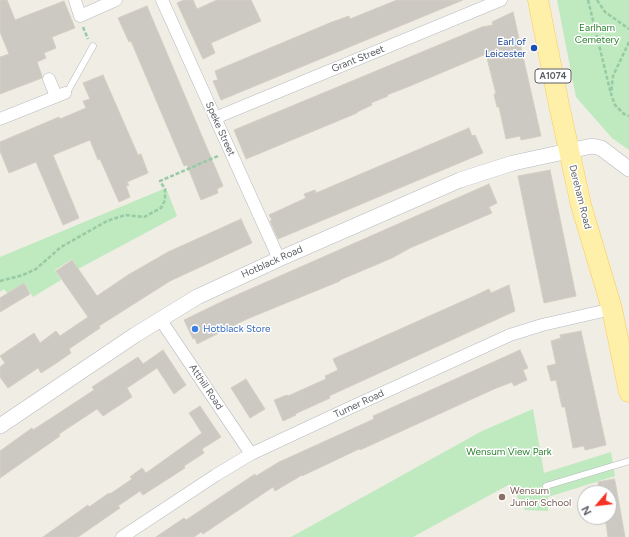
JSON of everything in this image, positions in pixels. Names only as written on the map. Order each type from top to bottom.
[{"type":"main road","name":"Dereham Road","points":[[538,0],[581,204],[625,351],[629,392]]},
{"type":"street","points":[[75,0],[80,16],[116,0]]},
{"type":"street","name":"Speke Street","points":[[162,0],[278,259]]},
{"type":"street","name":"Grant Street","points":[[215,118],[501,0]]},
{"type":"street","points":[[0,119],[61,95],[49,79]]},
{"type":"street","name":"Hotblack Road","points":[[0,426],[135,335],[198,297],[278,259],[460,180],[513,163],[592,146],[601,148],[629,169]]},
{"type":"street","name":"Turner Road","points":[[126,536],[216,475],[251,454],[510,335],[542,325],[612,309]]},
{"type":"street","name":"Atthill Road","points":[[160,319],[251,454]]},
{"type":"lane","points":[[61,95],[69,89],[92,46]]},
{"type":"lane","points":[[546,486],[629,461]]},
{"type":"path","points":[[588,0],[610,94],[615,105],[624,114],[629,116]]},
{"type":"path","points":[[597,0],[605,12],[629,29]]},
{"type":"path","points":[[610,94],[613,76],[629,44]]},
{"type":"path","points":[[0,281],[23,275],[36,269],[61,247],[107,221],[125,215],[144,217],[161,208],[165,200],[164,189],[160,181],[229,151]]},
{"type":"green space","name":"Earlham Cemetery","points":[[557,0],[629,0],[629,150],[612,138],[576,97]]},
{"type":"green space","points":[[166,188],[177,216],[78,269],[72,259],[55,270],[61,280],[33,297],[24,283],[7,293],[4,289],[0,292],[0,257]]},
{"type":"green space","name":"Wensum View Park","points":[[533,409],[544,473],[611,452],[615,476],[586,485],[577,485],[577,488],[548,497],[548,511],[525,510],[510,484],[413,537],[291,537],[482,431]]},
{"type":"building","points":[[0,0],[7,0],[15,20],[64,1],[75,28],[52,37],[56,48],[44,53],[46,58],[37,62],[42,78],[0,94],[0,57],[9,54],[0,32]]},
{"type":"building","points":[[184,0],[193,0],[197,9],[217,0],[251,0],[261,21],[211,43],[215,53],[203,59],[177,3]]},
{"type":"building","points":[[397,0],[463,0],[221,100],[213,81],[218,80],[215,71],[332,22],[349,16],[350,19]]},
{"type":"building","points":[[147,6],[223,186],[217,189],[218,193],[201,200],[187,165],[184,166],[131,41],[129,42],[118,18]]},
{"type":"building","points":[[513,12],[541,136],[521,140],[520,136],[506,139],[499,107],[497,107],[494,94],[496,94],[486,54],[387,95],[388,96],[371,103],[372,105],[357,113],[246,159],[234,130],[482,27],[493,25],[492,22]]},
{"type":"building","points":[[103,75],[138,155],[141,154],[148,173],[127,182],[129,185],[126,186],[130,197],[119,202],[100,159],[98,160],[90,140],[53,155],[79,218],[63,225],[36,162],[9,173],[0,151],[0,142],[59,117],[60,119],[86,108],[83,101],[90,99],[83,83]]},
{"type":"building","points":[[469,128],[472,136],[475,135],[483,153],[278,239],[269,215],[306,198],[304,194],[315,190],[316,193]]},
{"type":"building","points":[[550,170],[576,296],[544,303],[518,176]]},
{"type":"building","points":[[489,184],[497,203],[489,207],[492,213],[410,248],[392,258],[340,281],[247,319],[197,344],[195,338],[193,339],[184,320],[223,301]]},
{"type":"building","points":[[241,219],[252,243],[170,281],[99,326],[100,328],[69,349],[71,353],[41,373],[38,368],[8,388],[0,377],[0,367],[5,363],[0,356],[34,333],[40,343],[56,331],[60,336],[88,317],[56,271],[72,260],[97,296],[128,275],[168,252]]},
{"type":"building","points":[[24,283],[30,294],[0,312],[0,298]]},
{"type":"building","points":[[509,285],[515,311],[329,396],[330,398],[283,421],[274,400],[287,395],[288,396],[326,379],[325,376],[338,370],[333,359],[489,289],[491,293]]},
{"type":"building","points":[[581,331],[606,445],[585,450],[584,446],[573,448],[565,407],[562,407],[556,380],[551,381],[547,366],[556,364],[551,341],[561,338],[560,335]]},
{"type":"building","points":[[163,350],[186,385],[174,394],[157,368],[127,388],[132,397],[103,416],[97,409],[59,434],[60,436],[0,478],[0,451],[32,428],[33,430],[94,390],[92,387],[138,357],[143,364]]},
{"type":"building","points":[[520,350],[528,368],[523,370],[527,380],[514,386],[512,382],[494,389],[302,475],[275,491],[273,487],[203,534],[201,532],[194,537],[156,537],[184,518],[186,520],[255,474],[256,476],[279,462],[374,419],[373,416]]},
{"type":"building","points":[[246,379],[265,409],[250,418],[231,388]]},
{"type":"building","points":[[200,406],[221,437],[202,449],[204,453],[184,466],[185,468],[143,495],[140,491],[118,506],[120,508],[78,537],[43,537],[88,505],[89,507],[132,479],[130,477],[142,468],[146,473],[202,433],[189,413]]},
{"type":"building","points":[[614,479],[616,485],[599,485],[598,482]]},
{"type":"building","points":[[617,492],[625,537],[608,537],[606,525],[617,525]]},
{"type":"place","name":"Earl of Leicester","points":[[534,48]]},
{"type":"place","name":"Hotblack Store","points":[[195,329]]},
{"type":"place","name":"Wensum Junior School","points":[[502,497]]}]
